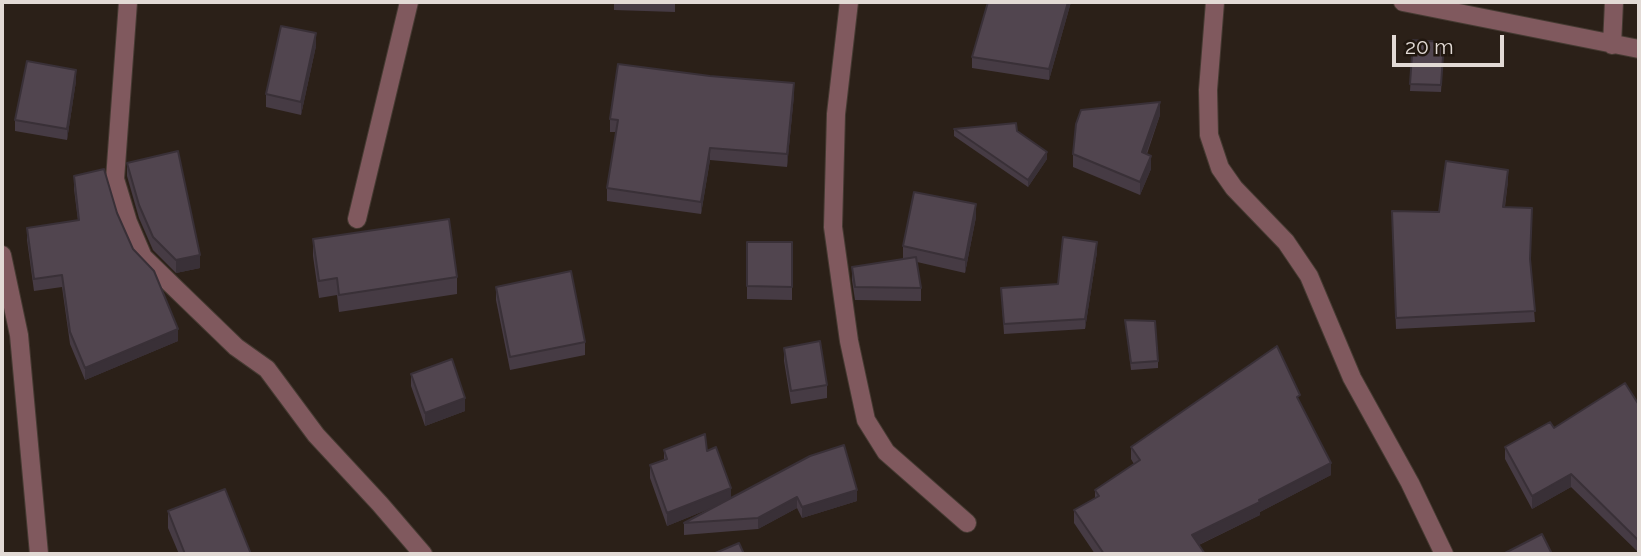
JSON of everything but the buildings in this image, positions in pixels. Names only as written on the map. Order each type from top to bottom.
[{"type":"street","points":[[128,2],[115,179],[142,257],[236,347],[267,369],[316,435],[423,554]]},
{"type":"street","points":[[358,219],[409,2]]},
{"type":"street","points":[[849,2],[836,114],[833,227],[849,341],[866,420],[887,452],[967,523]]},
{"type":"street","points":[[1215,2],[1211,43],[1209,135],[1220,168],[1234,188],[1286,242],[1309,276],[1352,378],[1410,483],[1444,554]]},
{"type":"street","points":[[1403,2],[1639,49]]},
{"type":"street","points":[[1612,45],[1614,2]]},
{"type":"street","points":[[2,255],[19,335],[39,554]]}]
